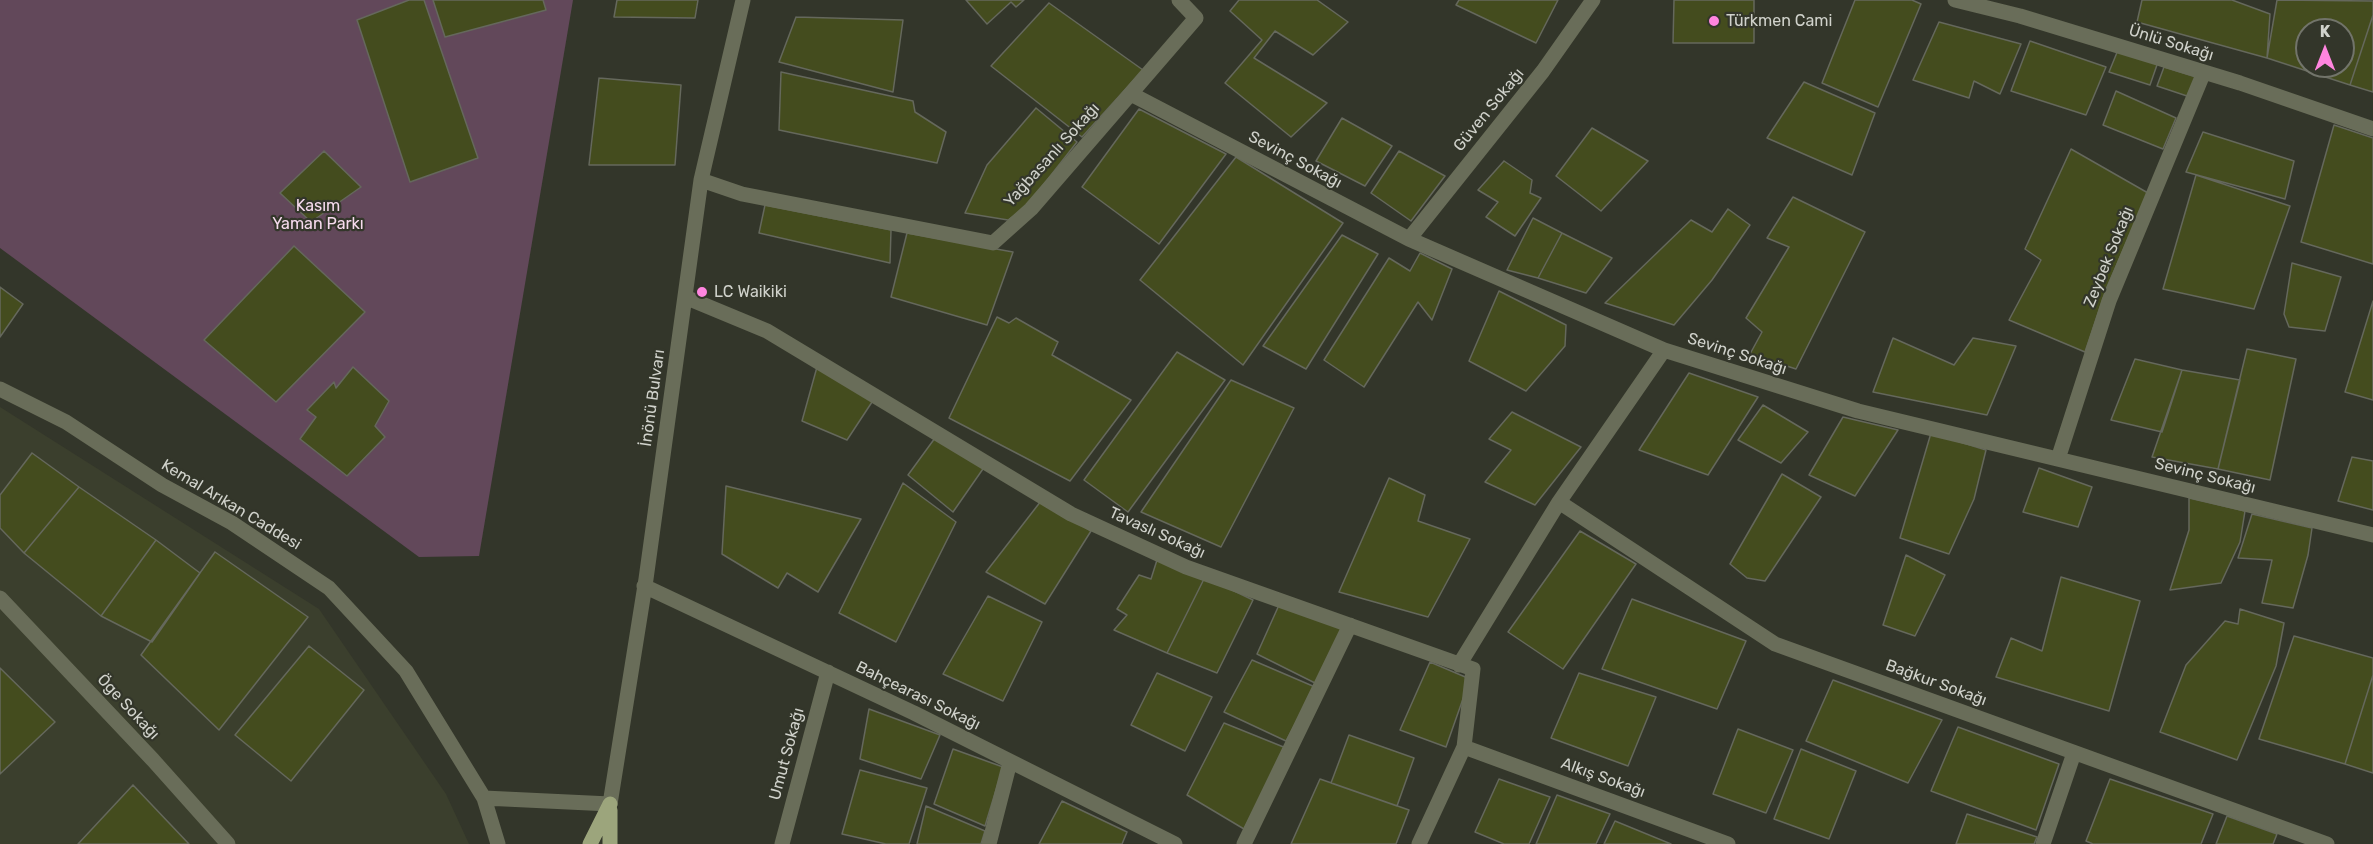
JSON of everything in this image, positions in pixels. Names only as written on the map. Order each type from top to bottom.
[{"type":"main road","name":"İnönü Bulvarı","points":[[590,844],[610,804]]},
{"type":"main road","name":"İnönü Bulvarı","points":[[610,804],[610,844]]},
{"type":"street","name":"İnönü Bulvarı","points":[[610,804],[644,586],[701,180],[742,0]]},
{"type":"street","name":"Yağbasanlı Sokağı","points":[[701,180],[742,194],[993,243],[1031,209],[1196,18],[1179,0]]},
{"type":"street","name":"Güven Sokağı","points":[[1409,239],[1543,71],[1593,0]]},
{"type":"street","name":"Ünlü Sokağı","points":[[1955,0],[2020,16],[2204,72],[2373,129]]},
{"type":"street","name":"Zeybek Sokağı","points":[[2058,459],[2109,301],[2204,72]]},
{"type":"street","name":"Sevinç Sokağı","points":[[1131,94],[1409,239],[1664,350],[1858,411],[2373,535]]},
{"type":"street","name":"Tavaslı Sokağı","points":[[685,297],[767,331],[1071,514],[1186,567],[1459,665]]},
{"type":"street","points":[[1419,844],[1464,747],[1473,669],[1459,665],[1559,502],[1664,350]]},
{"type":"street","name":"Kemal Arıkan Caddesi","points":[[3,394],[66,422],[162,485],[232,523],[329,588],[406,671],[484,798],[498,844]]},
{"type":"street","name":"Bağkur Sokağı","points":[[1559,502],[1774,644],[2327,844]]},
{"type":"street","name":"Bahçearası Sokağı","points":[[644,586],[828,672],[1175,844]]},
{"type":"street","name":"Öge Sokağı","points":[[0,598],[153,760],[228,844]]},
{"type":"street","points":[[1244,844],[1350,625]]},
{"type":"street","name":"Umut Sokağı","points":[[782,844],[828,672]]},
{"type":"street","name":"Alkış Sokağı","points":[[1464,747],[1728,844]]},
{"type":"street","points":[[2043,844],[2074,753]]},
{"type":"street","points":[[989,844],[1010,762]]},
{"type":"street","points":[[484,798],[610,804]]},
{"type":"shaded area","points":[[0,407],[319,609],[446,794],[469,844],[0,844]]},
{"type":"green space","name":"Kasım Yaman Parkı","points":[[0,0],[573,0],[479,556],[419,557],[0,248]]},
{"type":"building","points":[[409,0],[424,0],[478,158],[410,182],[357,20]]},
{"type":"building","points":[[433,0],[543,0],[546,10],[445,37]]},
{"type":"building","points":[[617,0],[698,0],[695,18],[614,17]]},
{"type":"building","points":[[966,0],[1024,0],[1016,7],[1011,2],[987,24]]},
{"type":"building","points":[[1239,0],[1317,0],[1348,22],[1313,55],[1275,31],[1254,58],[1327,103],[1291,137],[1225,83],[1262,40],[1230,11]]},
{"type":"building","points":[[1459,0],[1558,0],[1536,43],[1456,5]]},
{"type":"building","name":"Türkmen Cami","points":[[1674,0],[1754,0],[1754,43],[1673,43]]},
{"type":"building","points":[[1855,0],[1912,0],[1921,4],[1878,107],[1822,83]]},
{"type":"building","points":[[2142,0],[2232,0],[2270,14],[2267,58],[2137,22]]},
{"type":"building","points":[[2277,0],[2373,1],[2373,15],[2355,70],[2355,18],[2295,18],[2295,67],[2267,58]]},
{"type":"building","points":[[1049,3],[1143,70],[1082,137],[991,66]]},
{"type":"building","points":[[2373,15],[2373,92],[2350,85],[2352,78],[2355,78],[2355,70]]},
{"type":"building","points":[[796,17],[903,20],[893,92],[779,62]]},
{"type":"building","points":[[1939,22],[2021,44],[2000,94],[1974,81],[1969,98],[1913,80]]},
{"type":"building","points":[[2030,41],[2106,67],[2086,115],[2011,91]]},
{"type":"building","points":[[2118,50],[2158,62],[2150,85],[2109,72]]},
{"type":"building","points":[[2164,67],[2196,77],[2187,96],[2157,86]]},
{"type":"building","points":[[781,72],[913,101],[915,112],[946,132],[937,163],[779,130]]},
{"type":"building","points":[[599,78],[681,85],[675,165],[589,165]]},
{"type":"building","points":[[2328,78],[2352,78],[2350,85]]},
{"type":"building","points":[[1804,82],[1875,113],[1852,175],[1767,138]]},
{"type":"building","points":[[2116,91],[2176,118],[2163,149],[2103,125]]},
{"type":"building","points":[[1036,108],[1077,142],[1026,207],[1008,220],[965,213],[987,165]]},
{"type":"building","points":[[1139,109],[1226,154],[1159,244],[1082,187]]},
{"type":"building","points":[[1342,118],[1392,146],[1365,186],[1316,161]]},
{"type":"building","points":[[2334,125],[2373,138],[2373,264],[2301,242]]},
{"type":"building","points":[[1592,128],[1648,161],[1601,211],[1556,176]]},
{"type":"building","points":[[2203,132],[2294,161],[2285,199],[2186,172]]},
{"type":"building","points":[[2071,149],[2148,193],[2107,287],[2085,352],[2009,320],[2041,260],[2025,249]]},
{"type":"building","points":[[324,151],[361,187],[311,222],[280,193]]},
{"type":"building","points":[[1399,151],[1445,176],[1411,221],[1371,193]]},
{"type":"building","points":[[1236,157],[1343,223],[1243,365],[1140,280]]},
{"type":"building","points":[[1504,161],[1532,180],[1530,193],[1541,198],[1515,236],[1486,217],[1498,202],[1478,190]]},
{"type":"building","points":[[2196,175],[2290,206],[2254,309],[2163,289]]},
{"type":"building","points":[[1793,197],[1865,232],[1796,369],[1750,354],[1762,332],[1746,318],[1789,247],[1767,238]]},
{"type":"building","points":[[765,205],[891,230],[890,263],[759,233]]},
{"type":"building","points":[[1728,209],[1750,225],[1712,280],[1674,325],[1605,303],[1691,220],[1712,232]]},
{"type":"building","points":[[1533,218],[1562,233],[1538,278],[1507,270]]},
{"type":"building","points":[[907,233],[1013,252],[987,325],[891,297]]},
{"type":"building","points":[[1562,233],[1612,258],[1586,293],[1538,278]]},
{"type":"building","points":[[1342,235],[1378,254],[1306,369],[1263,346]]},
{"type":"building","points":[[294,246],[365,312],[276,402],[204,340]]},
{"type":"building","points":[[1420,253],[1452,269],[1432,320],[1418,302],[1364,387],[1324,360],[1389,258],[1410,271]]},
{"type":"building","points":[[2292,263],[2341,277],[2325,331],[2289,327],[2284,314]]},
{"type":"building","points":[[0,287],[23,304],[0,337]]},
{"type":"building","points":[[1499,291],[1566,325],[1565,346],[1526,391],[1469,361]]},
{"type":"building","points":[[2373,301],[2373,400],[2345,392]]},
{"type":"building","points":[[997,317],[1009,323],[1016,318],[1058,342],[1052,355],[1131,400],[1070,481],[949,418]]},
{"type":"building","points":[[1893,338],[1954,365],[1973,338],[2016,346],[1987,415],[1873,392]]},
{"type":"building","points":[[2247,349],[2296,359],[2270,480],[2218,469]]},
{"type":"building","points":[[1177,352],[1225,380],[1128,512],[1084,480]]},
{"type":"building","points":[[2135,359],[2182,370],[2162,432],[2111,420]]},
{"type":"building","points":[[353,367],[389,401],[375,426],[385,437],[347,476],[300,439],[316,417],[307,410],[334,382],[336,388]]},
{"type":"building","points":[[817,367],[874,399],[847,440],[802,421]]},
{"type":"building","points":[[2182,370],[2240,380],[2218,469],[2152,457]]},
{"type":"building","points":[[1689,373],[1758,397],[1708,475],[1639,450]]},
{"type":"building","points":[[1231,380],[1294,408],[1221,547],[1141,512]]},
{"type":"building","points":[[1763,405],[1808,432],[1781,463],[1738,440]]},
{"type":"building","points":[[1512,412],[1581,447],[1535,505],[1485,482],[1511,450],[1489,439]]},
{"type":"building","points":[[1843,417],[1898,430],[1855,496],[1809,475]]},
{"type":"building","points":[[1931,433],[1986,450],[1974,499],[1949,554],[1900,538]]},
{"type":"building","points":[[935,438],[985,466],[953,512],[908,475]]},
{"type":"building","points":[[32,453],[79,487],[24,553],[0,528],[0,495]]},
{"type":"building","points":[[2352,457],[2373,461],[2373,510],[2338,501]]},
{"type":"building","points":[[2039,468],[2092,487],[2078,527],[2023,512]]},
{"type":"building","points":[[1782,474],[1821,497],[1765,581],[1747,578],[1730,564]]},
{"type":"building","points":[[1389,478],[1425,495],[1418,521],[1470,539],[1428,617],[1339,592]]},
{"type":"building","points":[[903,483],[956,522],[896,642],[839,613]]},
{"type":"building","points":[[726,486],[861,519],[818,592],[787,573],[778,588],[722,554]]},
{"type":"building","points":[[79,487],[156,540],[101,616],[24,553]]},
{"type":"building","points":[[2189,498],[2245,511],[2240,542],[2221,583],[2170,590],[2189,530]]},
{"type":"building","points":[[1041,501],[1091,531],[1045,604],[986,572]]},
{"type":"building","points":[[2252,514],[2312,528],[2308,555],[2293,608],[2262,603],[2272,560],[2238,558]]},
{"type":"building","points":[[1580,531],[1636,564],[1563,669],[1508,632]]},
{"type":"building","points":[[156,540],[200,573],[152,642],[101,616]]},
{"type":"building","points":[[215,552],[308,617],[219,730],[141,655]]},
{"type":"building","points":[[1906,555],[1945,575],[1915,636],[1883,625]]},
{"type":"building","points":[[1157,560],[1205,577],[1167,653],[1114,630],[1127,615],[1117,609],[1139,575],[1151,579]]},
{"type":"building","points":[[1205,577],[1253,600],[1217,673],[1167,653]]},
{"type":"building","points":[[2061,577],[2140,601],[2109,711],[1996,677],[2011,638],[2042,651]]},
{"type":"building","points":[[988,596],[1042,622],[1003,701],[943,674]]},
{"type":"building","points":[[1632,599],[1746,641],[1717,709],[1602,669]]},
{"type":"building","points":[[1279,605],[1346,627],[1317,684],[1257,654]]},
{"type":"building","points":[[2240,609],[2284,623],[2276,666],[2237,760],[2160,732],[2186,665],[2225,621],[2238,624]]},
{"type":"building","points":[[2294,636],[2373,658],[2373,675],[2345,764],[2259,739]]},
{"type":"building","points":[[309,646],[364,690],[291,781],[235,735]]},
{"type":"building","points":[[1252,660],[1315,687],[1286,741],[1224,712]]},
{"type":"building","points":[[1430,662],[1470,679],[1446,747],[1400,730]]},
{"type":"building","points":[[0,668],[55,722],[0,774]]},
{"type":"building","points":[[1157,673],[1212,697],[1185,751],[1131,725]]},
{"type":"building","points":[[1579,673],[1656,697],[1628,766],[1551,738]]},
{"type":"building","points":[[2373,675],[2373,773],[2345,764]]},
{"type":"building","points":[[1833,680],[1942,720],[1908,783],[1806,741]]},
{"type":"building","points":[[869,709],[940,735],[921,779],[860,759]]},
{"type":"building","points":[[1224,723],[1286,748],[1244,829],[1187,795]]},
{"type":"building","points":[[1958,727],[2059,764],[2036,830],[1931,791]]},
{"type":"building","points":[[1738,729],[1793,750],[1766,813],[1713,794]]},
{"type":"building","points":[[1349,735],[1414,758],[1397,806],[1331,783]]},
{"type":"building","points":[[953,749],[1003,767],[985,826],[934,804]]},
{"type":"building","points":[[1801,749],[1856,771],[1829,839],[1774,819]]},
{"type":"building","points":[[860,770],[927,788],[909,844],[886,844],[842,834]]},
{"type":"building","points":[[1320,779],[1409,810],[1396,844],[1291,844]]},
{"type":"building","points":[[1499,779],[1550,797],[1529,844],[1504,844],[1475,832]]},
{"type":"building","points":[[2110,779],[2213,814],[2201,844],[2093,844],[2086,841]]},
{"type":"building","points":[[133,785],[189,844],[78,844]]},
{"type":"building","points":[[1557,795],[1610,814],[1596,844],[1536,844]]},
{"type":"building","points":[[1062,801],[1127,832],[1122,844],[1039,844]]},
{"type":"building","points":[[926,806],[985,831],[981,844],[917,844]]},
{"type":"building","points":[[1967,814],[2037,837],[2034,844],[1956,844]]},
{"type":"building","points":[[2227,816],[2277,834],[2273,844],[2216,844]]},
{"type":"building","points":[[1615,821],[1671,844],[1604,844]]},
{"type":"place","name":"Türkmen Cami","points":[[1714,21]]},
{"type":"place","name":"LC Waikiki","points":[[702,292]]}]
